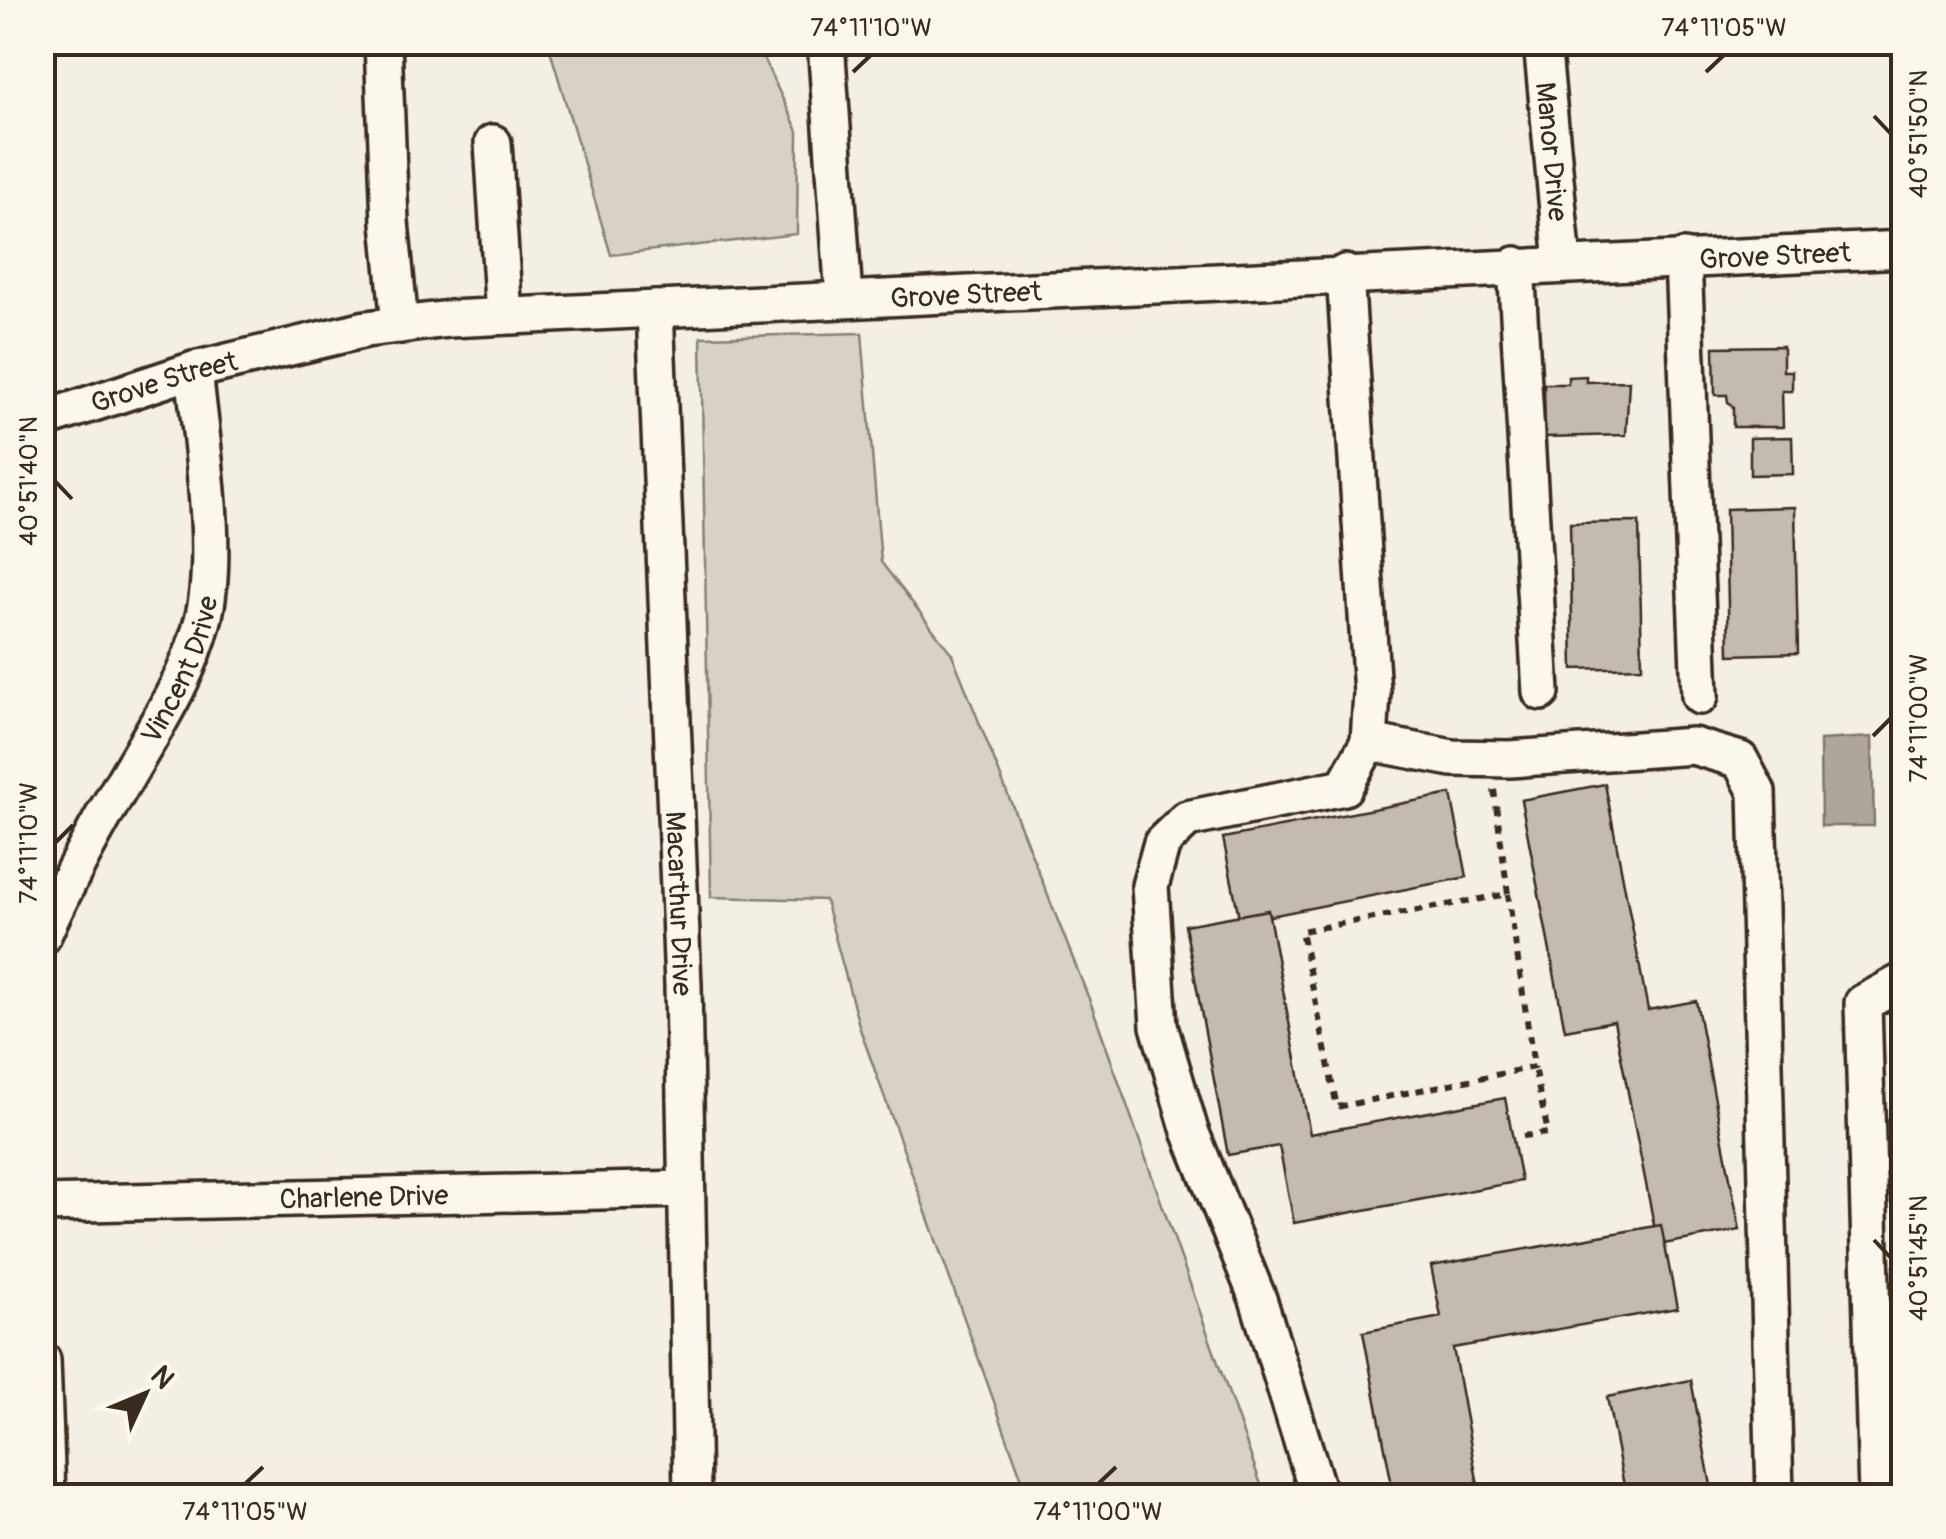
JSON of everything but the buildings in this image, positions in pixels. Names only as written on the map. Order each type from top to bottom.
[{"type":"street","points":[[383,42],[390,222],[400,325]]},
{"type":"street","points":[[826,42],[844,298]]},
{"type":"street","name":"Manor Drive","points":[[1542,42],[1563,263]]},
{"type":"street","points":[[493,143],[504,316]]},
{"type":"street","name":"Grove Street","points":[[42,420],[194,370],[366,329],[400,325],[844,298],[1904,248]]},
{"type":"street","points":[[1683,258],[1700,696]]},
{"type":"street","points":[[1516,265],[1541,692]]},
{"type":"street","points":[[1319,1496],[1258,1299],[1190,1132],[1159,1026],[1150,886],[1162,843],[1187,819],[1344,788],[1369,742],[1372,693],[1345,273]]},
{"type":"street","name":"Macarthur Drive","points":[[655,309],[683,985],[692,1496]]},
{"type":"street","name":"Vincent Drive","points":[[42,938],[87,844],[185,676],[204,617],[208,572],[206,505],[194,370]]},
{"type":"street","points":[[1369,742],[1452,758],[1490,759],[1693,746],[1740,760],[1758,792],[1776,1496]]},
{"type":"street","points":[[1876,1496],[1864,1003],[1904,982]]},
{"type":"street","name":"Charlene Drive","points":[[42,1204],[686,1189]]},
{"type":"street","points":[[42,1360],[47,1496]]},
{"type":"path","points":[[1490,759],[1534,1067],[1548,1132],[1523,1136]]},
{"type":"path","points":[[1508,894],[1301,931],[1337,1107],[1534,1067]]},
{"type":"shaded area","points":[[548,43],[756,43],[798,131],[797,234],[611,255]]},
{"type":"shaded area","points":[[862,333],[881,562],[952,654],[1093,1009],[1265,1496],[1028,1496],[860,1029],[825,900],[711,897],[701,337]]},
{"type":"shaded area","points":[[1872,737],[1874,826],[1821,826],[1820,740]]}]
